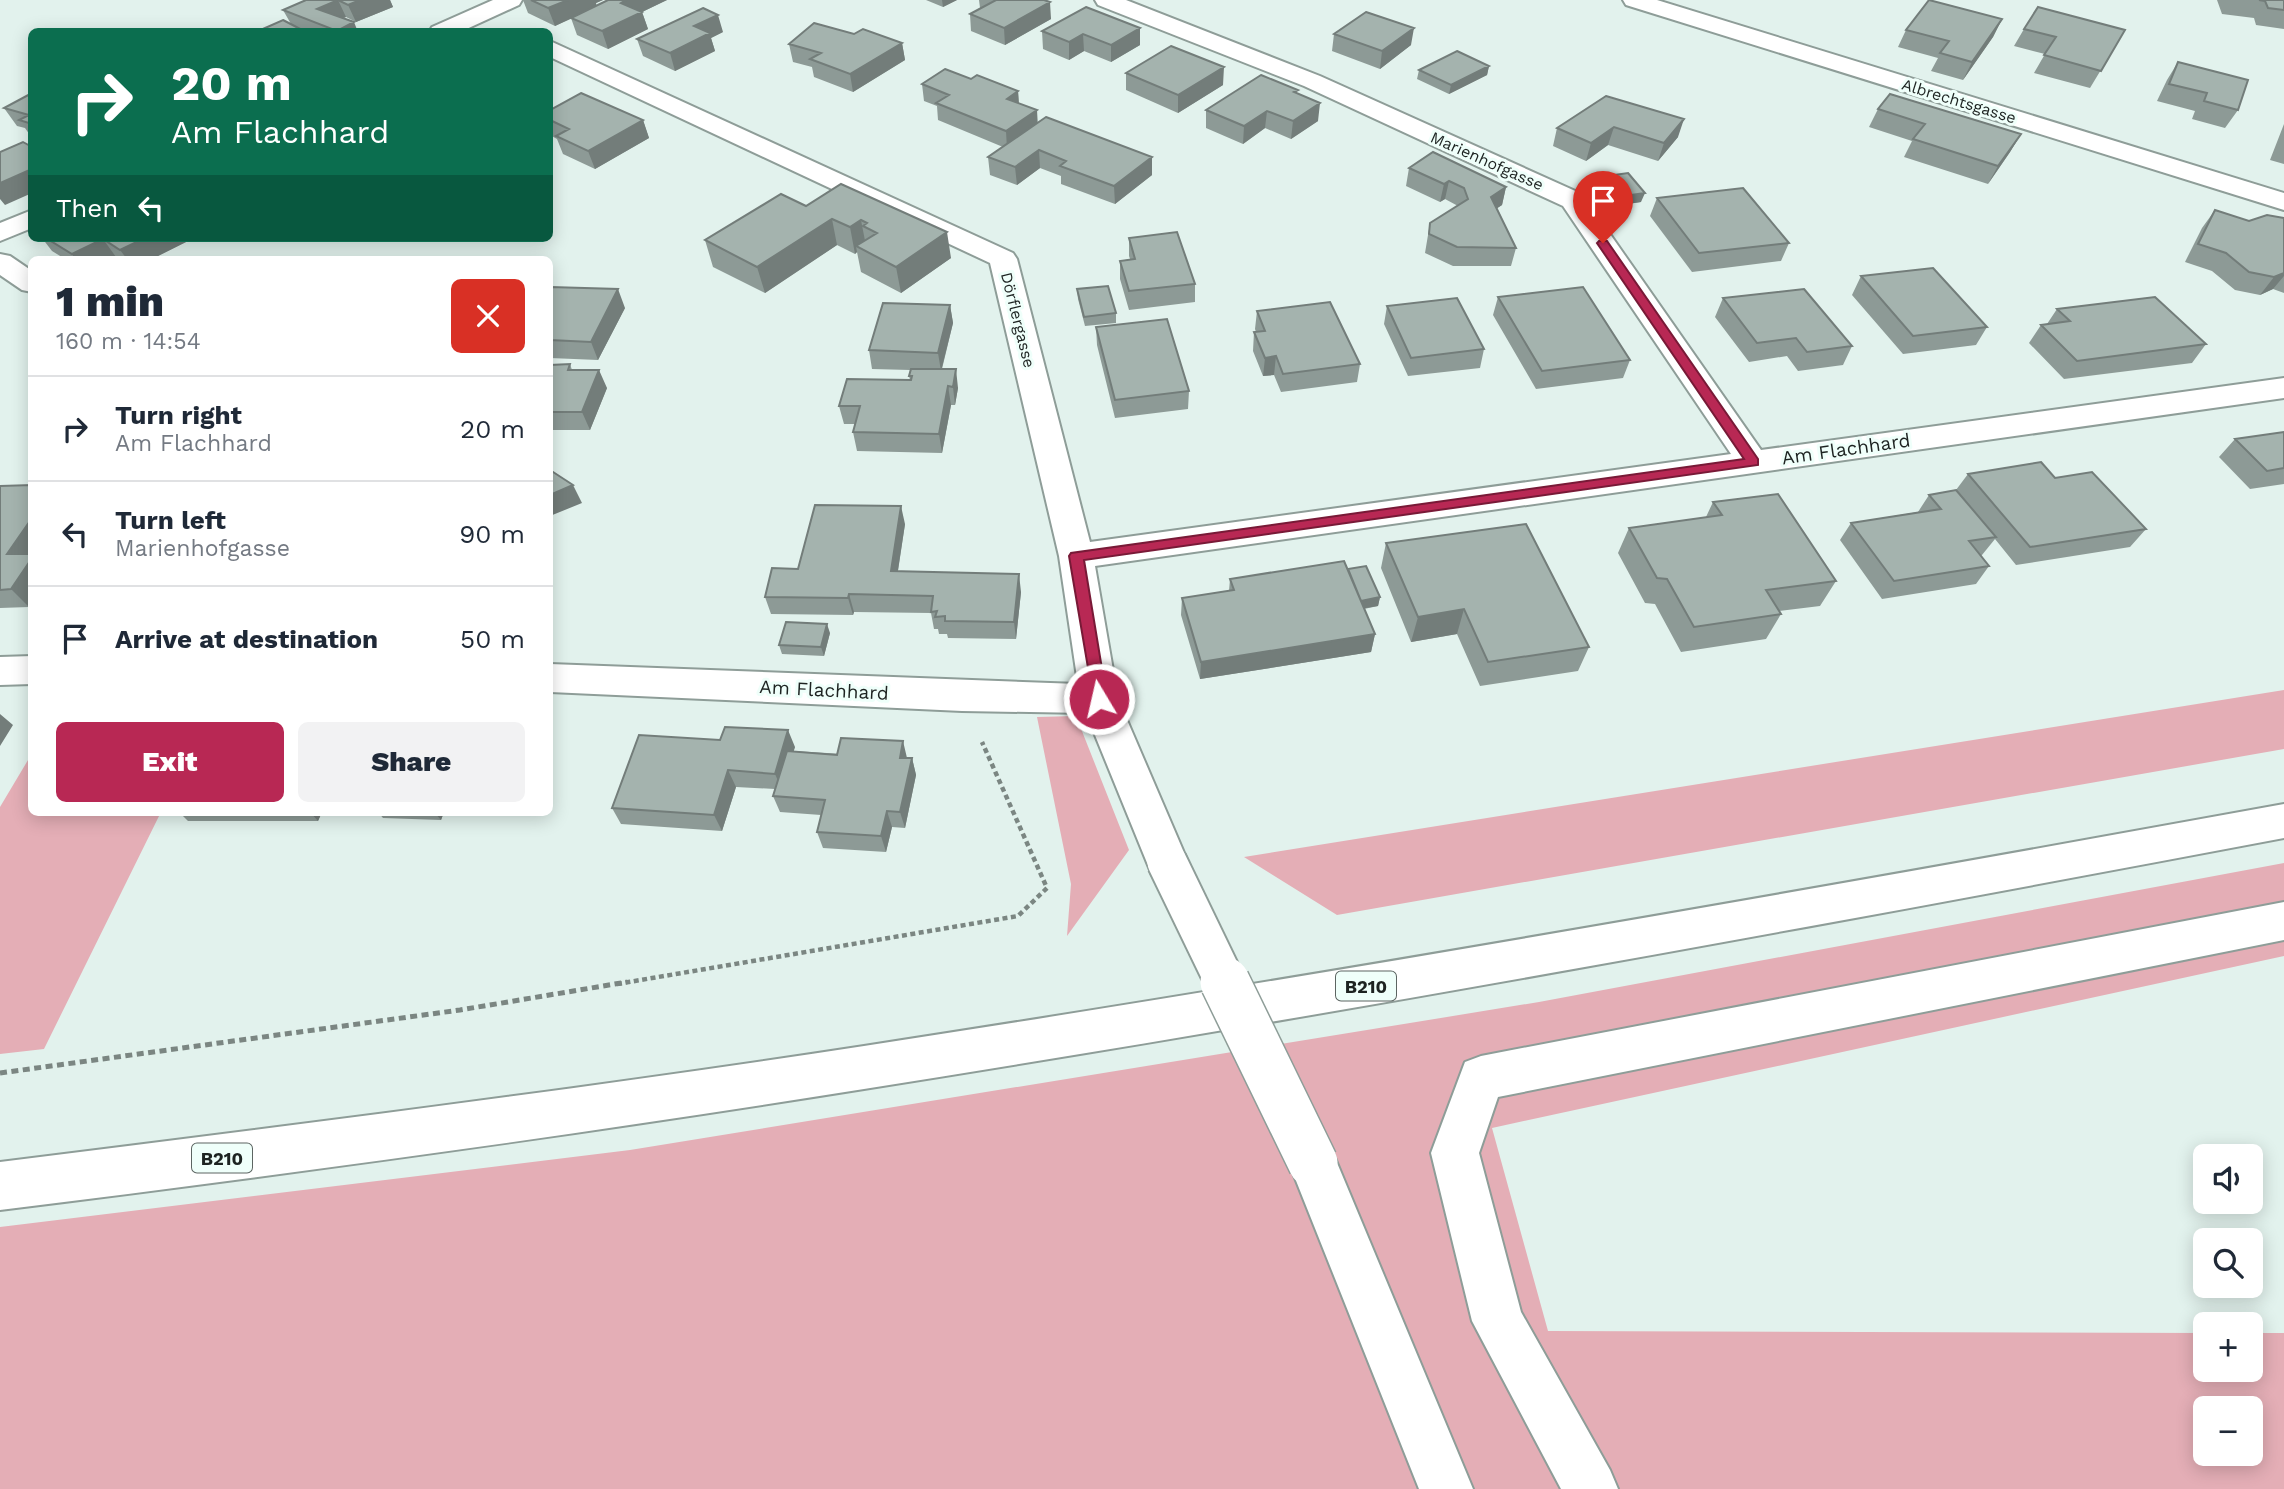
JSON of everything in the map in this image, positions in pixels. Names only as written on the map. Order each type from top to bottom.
[{"type":"street","points":[[448,28],[511,0]]},
{"type":"street","name":"Marienhofgasse","points":[[1106,0],[1312,81],[1573,200],[1753,462]]},
{"type":"street","name":"Albrechtsgasse","points":[[1634,0],[2284,202]]},
{"type":"street","points":[[456,5],[502,26]]},
{"type":"street","name":"Dörflergasse","points":[[553,49],[1003,259],[1076,556],[1099,699],[1167,862],[1313,1163],[1446,1489]]},
{"type":"street","points":[[0,233],[28,220]]},
{"type":"street","points":[[0,262],[28,281]]},
{"type":"street","name":"Am Flachhard","points":[[1076,556],[2284,388]]},
{"type":"street","points":[[0,670],[28,670]]},
{"type":"street","name":"Am Flachhard","points":[[553,678],[962,696],[1099,699]]},
{"type":"street","name":"B210","points":[[0,1186],[471,1125],[1231,1010],[2284,821]]},
{"type":"street","points":[[1591,1489],[1498,1321],[1455,1153],[1481,1078],[2284,921]]},
{"type":"path","points":[[0,1073],[460,1010],[1018,916],[1047,888],[962,696]]},
{"type":"shaded area","points":[[2284,690],[2284,749],[1337,915],[1244,857]]},
{"type":"shaded area","points":[[1076,716],[1129,850],[1067,936],[1071,884],[1037,717]]},
{"type":"shaded area","points":[[28,760],[28,816],[159,816],[44,1049],[0,1054],[0,807]]},
{"type":"shaded area","points":[[2284,863],[2284,956],[1492,1128],[1548,1331],[2193,1333],[2193,1382],[2263,1382],[2263,1333],[2284,1333],[2284,1489],[0,1489],[0,1227],[630,1150],[1539,1002]]},
{"type":"building","points":[[306,0],[338,0],[317,9],[354,22],[343,28],[329,28],[283,10]]},
{"type":"building","points":[[338,0],[360,0],[348,5]]},
{"type":"building","points":[[531,0],[568,0],[548,8]]},
{"type":"building","points":[[608,0],[626,0],[621,3],[642,12],[602,31],[571,18]]},
{"type":"building","points":[[996,0],[1050,2],[1004,28],[970,14]]},
{"type":"building","points":[[1929,0],[2002,19],[1972,62],[1940,53],[1949,41],[1906,30]]},
{"type":"building","points":[[2259,0],[2284,0],[2284,10],[2268,8],[2265,1]]},
{"type":"building","points":[[1086,7],[1140,28],[1111,45],[1083,34],[1069,42],[1042,31]]},
{"type":"building","points":[[2038,7],[2125,30],[2101,71],[2044,55],[2056,37],[2024,29]]},
{"type":"building","points":[[703,8],[718,15],[694,26],[710,33],[670,53],[637,39]]},
{"type":"building","points":[[1366,12],[1414,28],[1382,51],[1334,34]]},
{"type":"building","points":[[283,20],[298,28],[265,28]]},
{"type":"building","points":[[814,23],[854,34],[863,29],[902,43],[850,74],[810,59],[821,53],[789,44]]},
{"type":"building","points":[[1171,46],[1224,67],[1178,95],[1126,73]]},
{"type":"building","points":[[1457,51],[1489,66],[1451,85],[1419,70]]},
{"type":"building","points":[[2178,62],[2248,80],[2238,110],[2204,101],[2207,93],[2169,84]]},
{"type":"building","points":[[945,69],[971,79],[977,75],[1018,91],[1007,99],[1037,110],[1006,131],[936,103],[949,95],[922,84]]},
{"type":"building","points":[[1261,75],[1298,90],[1294,92],[1320,103],[1293,121],[1267,111],[1244,126],[1206,110]]},
{"type":"building","points":[[581,93],[643,120],[588,151],[556,136],[569,129],[553,121],[553,108]]},
{"type":"building","points":[[1890,94],[2021,134],[1998,166],[1913,139],[1925,124],[1878,109]]},
{"type":"building","points":[[28,95],[28,115],[4,108]]},
{"type":"building","points":[[1606,96],[1684,119],[1664,143],[1614,127],[1591,143],[1557,128]]},
{"type":"building","points":[[28,116],[28,123],[19,120]]},
{"type":"building","points":[[1046,117],[1152,157],[1114,186],[1060,166],[1066,161],[1039,150],[1015,167],[988,157]]},
{"type":"building","points":[[23,142],[28,145],[28,171],[0,183],[0,152]]},
{"type":"building","points":[[1433,152],[1506,187],[1491,197],[1516,248],[1457,247],[1429,234],[1430,223],[1468,199],[1464,188],[1449,181],[1444,184],[1409,168]]},
{"type":"building","points":[[1628,173],[1645,193],[1617,197],[1600,177]]},
{"type":"building","points":[[841,184],[947,232],[896,267],[856,246],[877,233],[863,226],[867,223],[861,220],[850,227],[832,219],[757,267],[705,240],[781,194],[806,206]]},
{"type":"building","points":[[1743,188],[1789,243],[1699,253],[1657,198]]},
{"type":"building","points":[[2215,210],[2249,221],[2267,215],[2284,218],[2284,273],[2274,277],[2249,272],[2226,253],[2198,244]]},
{"type":"building","points":[[1177,232],[1195,284],[1129,291],[1120,261],[1135,259],[1129,238]]},
{"type":"building","points":[[52,242],[97,242],[72,254]]},
{"type":"building","points":[[108,242],[137,242],[120,250]]},
{"type":"building","points":[[1933,268],[1987,327],[1913,336],[1861,276]]},
{"type":"building","points":[[1108,286],[1116,313],[1084,317],[1077,289]]},
{"type":"building","points":[[553,287],[618,289],[591,342],[553,340]]},
{"type":"building","points":[[1583,287],[1630,360],[1542,371],[1498,297]]},
{"type":"building","points":[[1804,289],[1852,346],[1807,352],[1796,338],[1757,343],[1723,298]]},
{"type":"building","points":[[2155,297],[2206,344],[2077,361],[2041,325],[2070,321],[2057,309]]},
{"type":"building","points":[[1457,298],[1484,349],[1411,358],[1387,306]]},
{"type":"building","points":[[1330,302],[1360,364],[1283,374],[1276,356],[1265,358],[1254,332],[1265,331],[1257,311]]},
{"type":"building","points":[[883,303],[950,305],[938,353],[869,350]]},
{"type":"building","points":[[1167,319],[1189,391],[1115,400],[1096,327]]},
{"type":"building","points":[[570,364],[568,370],[599,370],[582,412],[553,412],[553,365]]},
{"type":"building","points":[[911,369],[956,369],[953,387],[948,386],[939,434],[853,432],[860,406],[839,406],[847,379],[911,380]]},
{"type":"building","points":[[2284,432],[2284,468],[2267,471],[2235,439]]},
{"type":"building","points":[[2041,462],[2055,478],[2092,472],[2146,529],[2030,547],[1968,474]]},
{"type":"building","points":[[553,472],[573,485],[553,494]]},
{"type":"building","points":[[28,485],[28,524],[7,554],[28,554],[28,564],[11,589],[0,590],[0,486]]},
{"type":"building","points":[[1956,490],[1996,537],[1969,541],[1989,566],[1894,581],[1851,523],[1941,509],[1929,495]]},
{"type":"building","points":[[1778,494],[1836,581],[1766,590],[1781,614],[1694,627],[1667,579],[1657,578],[1629,528],[1722,515],[1713,502]]},
{"type":"building","points":[[815,505],[901,506],[891,571],[1019,574],[1014,622],[945,621],[945,616],[935,617],[937,611],[931,612],[933,596],[849,594],[848,598],[765,597],[772,568],[798,569]]},
{"type":"building","points":[[1526,524],[1589,647],[1488,662],[1464,609],[1418,617],[1386,543]]},
{"type":"building","points":[[1344,561],[1375,634],[1201,662],[1182,598],[1234,590],[1230,579]]},
{"type":"building","points":[[1366,566],[1380,597],[1361,601],[1348,569]]},
{"type":"building","points":[[786,622],[827,624],[821,647],[779,645]]},
{"type":"building","points":[[725,727],[788,730],[775,774],[728,770],[714,815],[612,808],[639,735],[720,740]]},
{"type":"building","points":[[841,738],[903,741],[900,758],[912,758],[900,812],[887,811],[881,836],[817,832],[825,800],[773,796],[787,751],[837,755]]},
{"type":"route","points":[[1099,699],[1076,556],[1753,462],[1603,243]]}]
